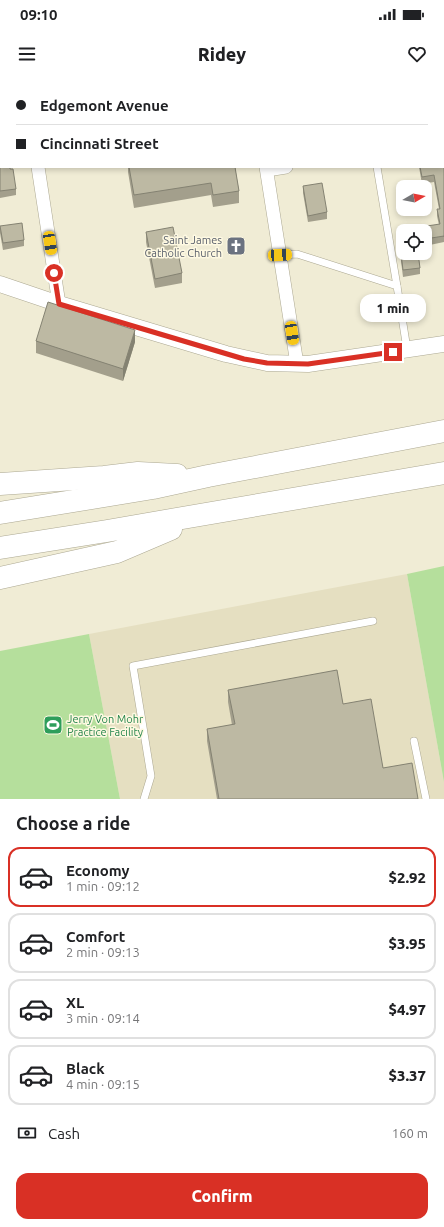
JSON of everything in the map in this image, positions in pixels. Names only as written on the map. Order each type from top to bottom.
[{"type":"highway","points":[[0,513],[153,488],[208,476],[444,431]]},
{"type":"highway","points":[[0,484],[104,477],[138,473],[208,476]]},
{"type":"highway","points":[[0,548],[444,473]]},
{"type":"highway","points":[[0,578],[117,552],[207,514]]},
{"type":"street","points":[[38,168],[59,304]]},
{"type":"street","points":[[276,168],[266,169],[297,364]]},
{"type":"street","points":[[0,284],[59,304],[226,354],[267,363],[297,364],[444,344]]},
{"type":"lane","points":[[377,168],[407,350]]},
{"type":"lane","points":[[280,255],[297,254],[397,286]]},
{"type":"lane","points":[[144,799],[151,776],[134,666],[373,621]]},
{"type":"lane","points":[[414,741],[426,799]]},
{"type":"shaded area","points":[[407,574],[444,782],[444,799],[120,799],[89,634]]},
{"type":"green space","points":[[444,566],[444,782],[407,574]]},
{"type":"green space","name":"Jerry Von Mohr Practice Facility","points":[[89,634],[120,799],[0,799],[0,651]]},
{"type":"building","points":[[0,168],[13,169],[16,189],[0,191]]},
{"type":"building","points":[[129,168],[235,168],[239,191],[213,195],[211,183],[134,195]]},
{"type":"building","points":[[420,168],[444,168],[444,236],[432,238],[432,225],[440,224],[437,209],[440,209],[434,175],[422,177]]},
{"type":"building","points":[[322,183],[327,212],[308,216],[303,186]]},
{"type":"building","points":[[22,223],[24,240],[3,243],[0,226]]},
{"type":"building","points":[[173,227],[182,273],[155,279],[146,232]]},
{"type":"building","points":[[402,260],[419,260],[420,268],[403,270]]},
{"type":"building","points":[[48,302],[135,330],[123,369],[36,341]]},
{"type":"building","points":[[337,670],[343,704],[371,699],[383,768],[412,763],[418,799],[219,799],[207,729],[235,724],[228,690]]},
{"type":"place","name":"Saint James Catholic Church","points":[[236,246]]},
{"type":"place","name":"Jerry Von Mohr Practice Facility","points":[[53,725]]},
{"type":"route","points":[[54,273],[59,304],[244,359],[267,363],[308,364],[393,352]]}]
